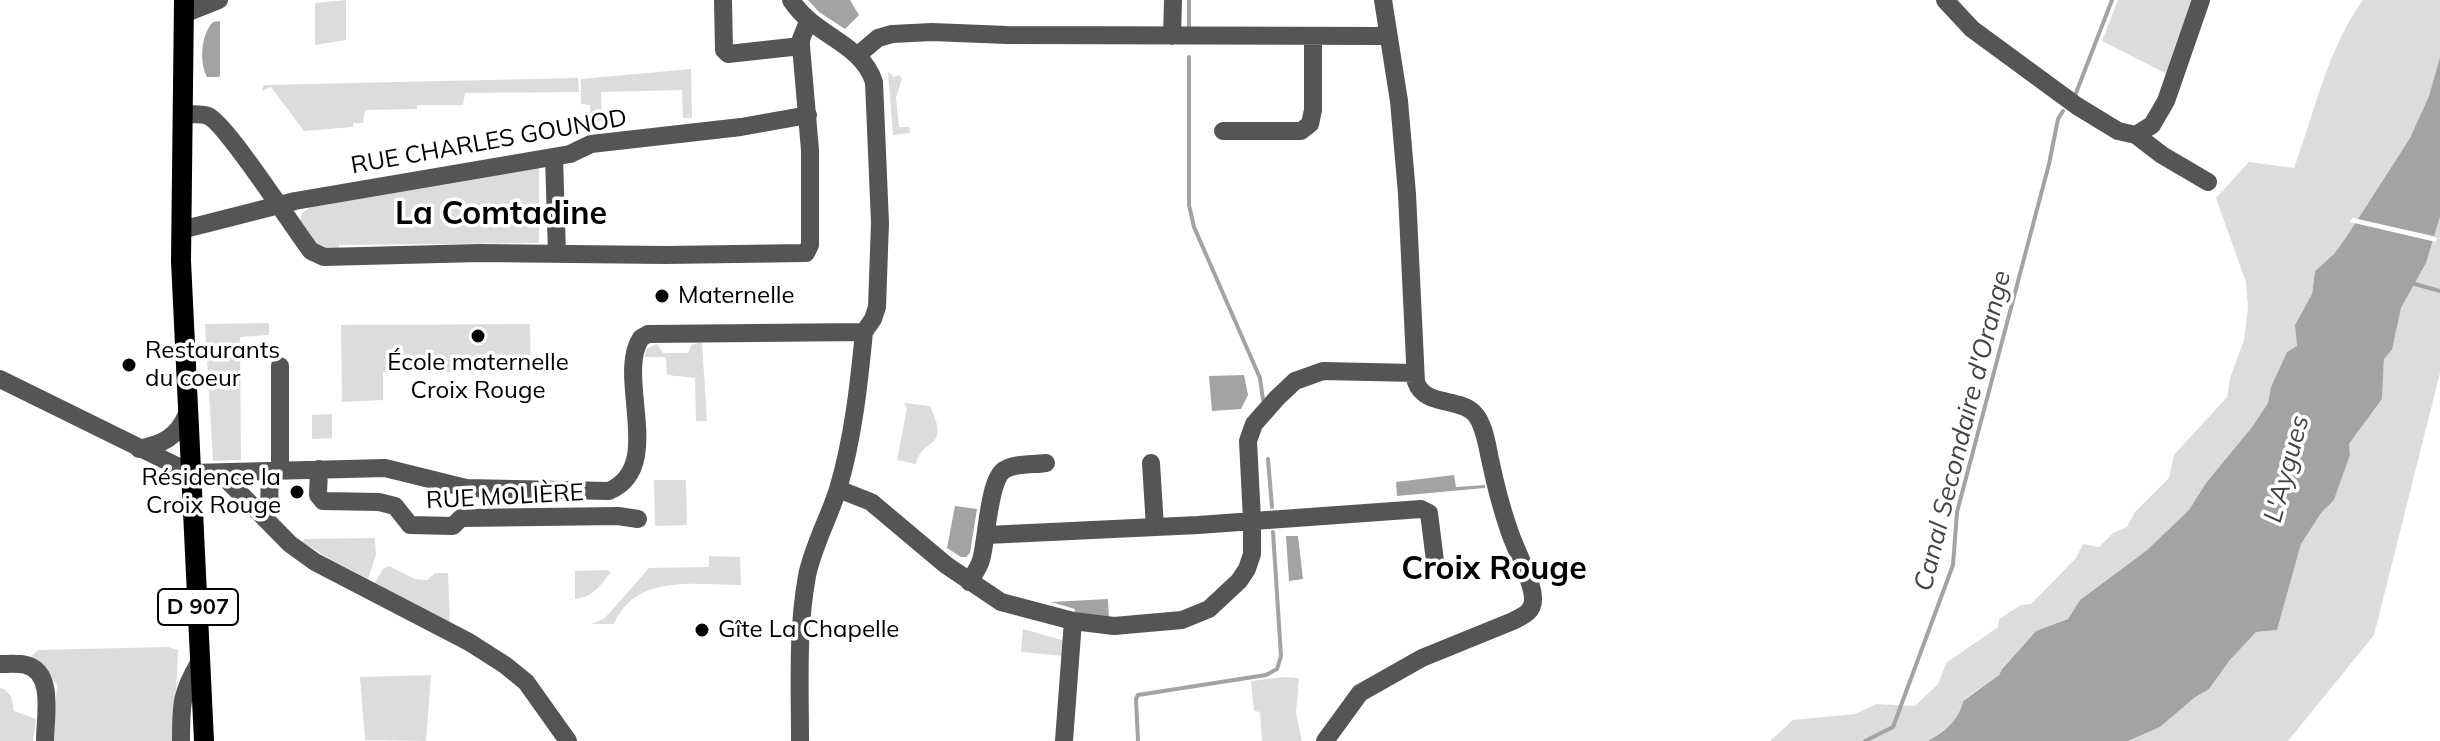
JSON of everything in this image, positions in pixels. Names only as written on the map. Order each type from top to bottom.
[{"type":"main road","name":"D 907","points":[[184,7],[181,230],[204,741]]},
{"type":"street","points":[[184,7],[219,0]]},
{"type":"street","points":[[723,0],[724,50],[728,54],[801,46]]},
{"type":"street","points":[[791,0],[808,22],[865,62],[874,82],[879,194],[877,307],[864,332],[849,442],[838,489],[808,571],[803,600],[799,650],[800,741]]},
{"type":"street","points":[[1172,36],[1173,0]]},
{"type":"street","points":[[1325,741],[1360,693],[1422,658],[1513,621],[1532,608],[1532,589],[1508,528],[1485,437],[1476,414],[1466,407],[1432,398],[1418,388],[1399,101],[1383,0]]},
{"type":"street","points":[[1945,0],[1972,29],[2077,106],[2118,131],[2136,135],[2174,163],[2208,182]]},
{"type":"street","points":[[2136,135],[2152,125],[2166,101],[2201,0]]},
{"type":"street","points":[[183,114],[208,116],[217,123],[311,251],[324,257],[806,253],[810,245],[808,115],[801,39],[808,22]]},
{"type":"street","points":[[858,55],[878,38],[892,34],[944,32],[1387,36]]},
{"type":"street","points":[[1223,131],[1301,131],[1310,124],[1313,110],[1313,36]]},
{"type":"street","name":"RUE CHARLES GOUNOD","points":[[181,230],[277,205],[570,154],[591,144],[741,127],[808,115]]},
{"type":"street","points":[[554,157],[557,254]]},
{"type":"street","points":[[0,379],[191,473],[385,468],[455,486],[609,491],[621,486],[630,476],[636,453],[634,355],[641,338],[648,334],[864,332]]},
{"type":"street","points":[[265,519],[275,471],[280,366]]},
{"type":"street","points":[[838,489],[871,502],[969,582],[1001,602],[1073,621],[1114,626],[1182,620],[1209,609],[1239,581],[1247,569],[1252,554],[1248,441],[1254,424],[1277,398],[1295,381],[1323,371],[1415,373]]},
{"type":"street","points":[[139,449],[169,439],[177,433],[187,414]]},
{"type":"street","points":[[969,582],[981,564],[991,501],[999,475],[1005,469],[1046,463]]},
{"type":"street","points":[[1151,463],[1155,527]]},
{"type":"street","name":"RUE MOLIÈRE","points":[[319,469],[318,495],[323,501],[379,502],[395,506],[410,525],[453,526],[461,518],[618,516],[638,519]]},
{"type":"street","points":[[221,474],[290,544],[315,562],[469,642],[505,665],[526,682],[568,741]]},
{"type":"street","points":[[455,486],[461,518]]},
{"type":"street","points":[[987,535],[1421,509],[1429,513],[1435,561]]},
{"type":"street","points":[[1064,741],[1073,621]]},
{"type":"street","points":[[181,741],[181,706],[185,687],[200,661]]},
{"type":"street","points":[[0,664],[26,665],[39,671],[45,685],[45,741]]},
{"type":"shaded area","points":[[346,0],[346,40],[315,45],[315,3]]},
{"type":"shaded area","points":[[2118,0],[2196,0],[2169,75],[2102,41]]},
{"type":"shaded area","points":[[2363,0],[2440,0],[2440,57],[2429,96],[2410,138],[2347,236],[2334,254],[2315,271],[2312,294],[2295,325],[2297,346],[2287,352],[2271,387],[2268,403],[2189,510],[2146,551],[2080,600],[2068,619],[2036,631],[1999,675],[1963,700],[1960,713],[1952,724],[1928,741],[1770,741],[1793,720],[1855,714],[1876,704],[1915,706],[1938,684],[1946,663],[1998,627],[1999,619],[2021,605],[2031,604],[2076,558],[2083,544],[2099,547],[2113,533],[2127,527],[2135,512],[2169,478],[2174,455],[2227,397],[2230,378],[2244,340],[2248,307],[2246,282],[2216,198],[2249,162],[2294,168],[2331,60]]},
{"type":"shaded area","points":[[691,69],[692,118],[683,118],[682,90],[601,92],[602,121],[590,122],[590,105],[581,104],[581,79]]},
{"type":"shaded area","points":[[888,72],[894,77],[900,75],[902,79],[896,97],[899,127],[909,127],[910,133],[893,135]]},
{"type":"shaded area","points":[[578,78],[579,92],[465,93],[463,105],[365,110],[363,123],[353,123],[353,127],[304,131],[271,87],[262,91],[264,85]]},
{"type":"shaded area","points":[[539,167],[539,243],[339,245],[339,248],[315,248],[301,225],[301,215],[312,207]]},
{"type":"shaded area","points":[[2440,217],[2440,373],[2374,635],[2288,741],[2128,741],[2160,727],[2209,689],[2256,632],[2277,630],[2301,544],[2321,513],[2334,500],[2350,455],[2349,444],[2382,399],[2384,359],[2392,350],[2401,308],[2426,263]]},
{"type":"shaded area","points":[[269,323],[269,335],[240,337],[241,460],[213,461],[205,324]]},
{"type":"shaded area","points":[[530,324],[531,372],[383,372],[383,400],[342,402],[341,325]]},
{"type":"shaded area","points":[[702,342],[707,421],[696,421],[695,378],[667,375],[666,357],[645,357],[646,349],[657,344],[663,353],[688,353],[691,345]]},
{"type":"shaded area","points":[[904,403],[930,406],[938,430],[937,437],[919,455],[916,464],[897,460],[907,408]]},
{"type":"shaded area","points":[[332,414],[332,438],[312,439],[312,415]]},
{"type":"shaded area","points":[[654,480],[686,480],[687,525],[655,526]]},
{"type":"shaded area","points":[[375,538],[376,555],[368,579],[303,542],[304,539]]},
{"type":"shaded area","points":[[709,556],[740,557],[741,585],[686,584],[652,589],[637,596],[624,608],[614,624],[591,624],[605,618],[649,568],[709,567]]},
{"type":"shaded area","points":[[389,566],[415,579],[427,580],[435,573],[448,573],[450,623],[374,584],[383,569]]},
{"type":"shaded area","points":[[575,571],[611,572],[596,590],[575,599]]},
{"type":"shaded area","points":[[1023,629],[1065,641],[1064,656],[1021,652]]},
{"type":"shaded area","points":[[168,647],[178,650],[174,741],[53,741],[57,685],[46,671],[27,660],[38,650]]},
{"type":"shaded area","points":[[431,675],[426,741],[365,740],[360,677]]},
{"type":"shaded area","points":[[1299,678],[1296,713],[1302,741],[1262,741],[1260,712],[1254,711],[1251,681]]},
{"type":"shaded area","points":[[0,688],[11,696],[14,711],[36,719],[33,741],[0,741]]},
{"type":"water","points":[[808,0],[850,0],[859,15],[845,29],[819,12]]},
{"type":"water","points":[[220,21],[220,75],[207,77],[202,48],[209,27],[213,22]]},
{"type":"water","name":"L'Aygues","points":[[2440,57],[2440,217],[2426,263],[2401,308],[2392,350],[2384,359],[2382,399],[2349,444],[2350,455],[2334,500],[2321,513],[2301,544],[2277,630],[2256,632],[2209,689],[2160,727],[2128,741],[1928,741],[1950,725],[1963,701],[1999,675],[2036,631],[2068,619],[2080,600],[2146,551],[2189,510],[2206,483],[2252,427],[2268,403],[2271,387],[2287,352],[2297,346],[2295,325],[2312,294],[2315,271],[2334,254],[2347,236],[2410,138],[2429,96]]},
{"type":"water","points":[[1244,375],[1248,395],[1241,409],[1212,411],[1209,376]]},
{"type":"water","points":[[1454,475],[1456,487],[1485,485],[1485,488],[1397,496],[1396,482]]},
{"type":"water","points":[[955,506],[977,509],[970,553],[966,557],[947,548]]},
{"type":"water","points":[[1286,536],[1298,536],[1303,579],[1289,581]]},
{"type":"water","points":[[1108,599],[1109,618],[1074,613],[1075,609],[1051,602]]},
{"type":"pier","points":[[2353,218],[2433,236],[2437,238],[2436,242],[2350,222]]},
{"type":"waterway","points":[[1189,0],[1189,27]]},
{"type":"waterway","name":"Canal Secondaire d'Orange","points":[[2076,93],[2112,0]]},
{"type":"waterway","points":[[1189,57],[1189,205],[1194,227],[1260,378],[1263,400]]},
{"type":"waterway","name":"Canal Secondaire d'Orange","points":[[1865,741],[1893,727],[1953,565],[1957,512],[2049,164],[2058,119],[2063,111]]},
{"type":"waterway","points":[[2408,282],[2440,291]]},
{"type":"waterway","points":[[1268,459],[1272,507]]},
{"type":"waterway","points":[[1138,741],[1138,695],[1266,675],[1277,669],[1281,656],[1273,532]]},
{"type":"place","name":"Maternelle","points":[[662,296]]},
{"type":"place","name":"École maternelle Croix Rouge","points":[[478,336]]},
{"type":"place","name":"Restaurants du coeur","points":[[129,365]]},
{"type":"place","name":"Résidence la Croix Rouge","points":[[297,492]]},
{"type":"place","name":"Gîte La Chapelle","points":[[702,630]]},
{"type":"district","name":"La Comtadine","points":[[501,214]]},
{"type":"district","name":"Croix Rouge","points":[[1494,569]]}]
